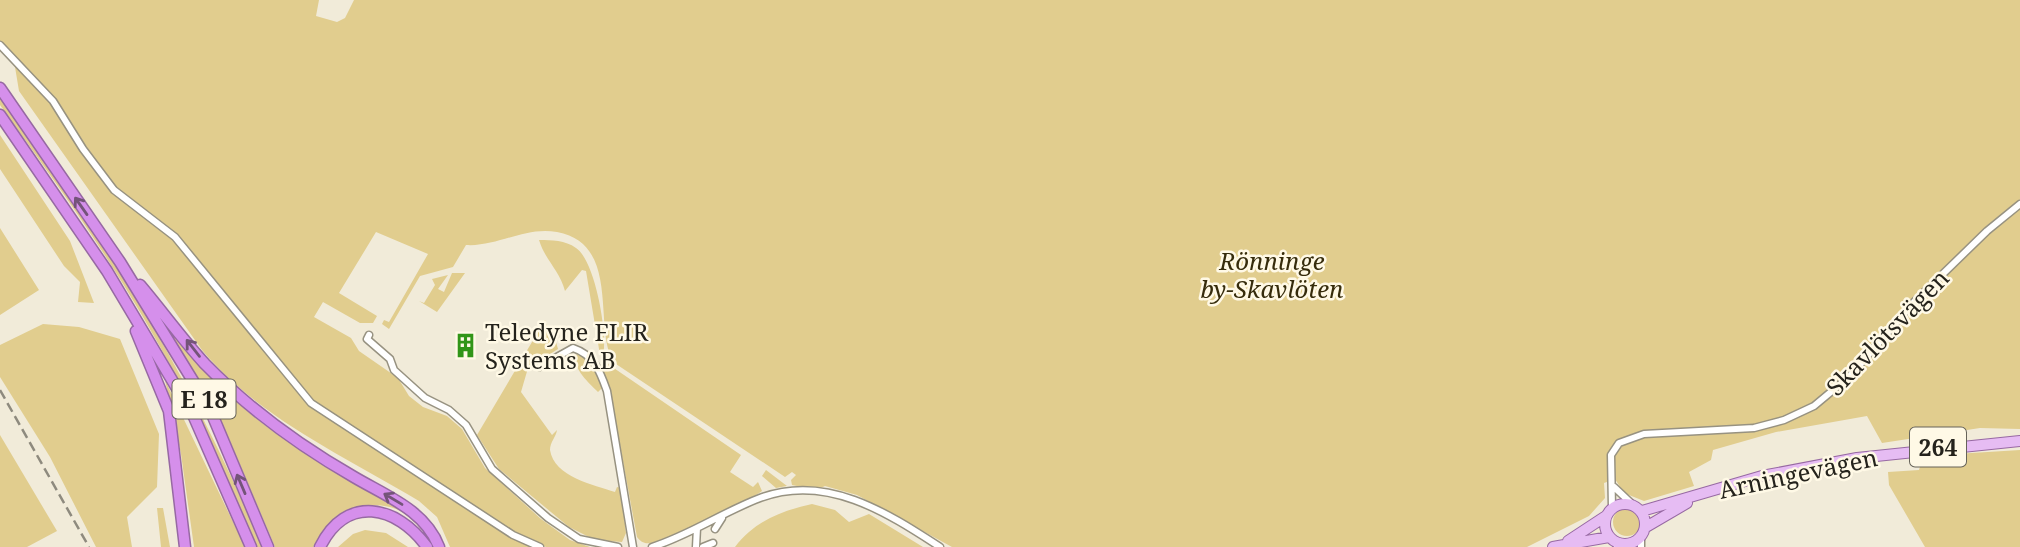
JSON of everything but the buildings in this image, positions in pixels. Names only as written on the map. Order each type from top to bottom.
[{"type":"highway","name":"E 18","points":[[0,88],[120,262],[209,407],[268,547]]},
{"type":"highway","name":"E 18","points":[[0,116],[107,271],[194,417],[251,547]]},
{"type":"highway","points":[[120,262],[205,363],[246,402],[289,435],[397,501],[426,525],[439,547]]},
{"type":"highway","points":[[107,271],[169,411],[185,547]]},
{"type":"highway","points":[[320,547],[327,533],[341,521],[361,512],[377,511],[391,514],[413,527],[427,547]]},
{"type":"main road","name":"Arningevägen","points":[[1642,511],[1762,476],[1857,458],[1912,450],[2020,441]]},
{"type":"main road","name":"Arningevägen","points":[[1646,527],[1702,494]]},
{"type":"main road","points":[[1552,547],[1564,543],[1622,503],[1632,504],[1642,511],[1646,527],[1641,542],[1564,543]]},
{"type":"main road","points":[[1609,512],[1605,527],[1614,542]]},
{"type":"street","points":[[0,46],[53,101],[83,149],[114,190],[175,236],[312,403],[513,535],[540,547]]},
{"type":"street","name":"Skavlötsvägen","points":[[1609,512],[1614,487],[1611,456],[1619,443],[1629,437],[1754,428],[1784,420],[1814,406],[1850,376],[1913,302],[1987,231],[2020,204]]},
{"type":"street","points":[[369,335],[367,339],[390,359],[394,370],[425,398],[449,410],[466,425],[492,469],[548,518],[579,539],[618,547]]},
{"type":"street","points":[[539,367],[573,348],[592,359],[600,371],[607,391],[633,547]]},
{"type":"street","points":[[1614,487],[1632,504]]},
{"type":"street","points":[[652,547],[761,498],[791,491],[823,490],[870,506],[940,547]]},
{"type":"street","points":[[715,529],[723,516]]},
{"type":"street","points":[[696,547],[697,528]]},
{"type":"street","points":[[703,547],[713,543]]},
{"type":"green space","name":"Rönninge by-Skavlöten","points":[[0,0],[319,0],[316,16],[337,22],[345,18],[354,0],[2020,0],[2020,429],[1980,428],[1882,443],[1867,416],[1776,432],[1713,450],[1711,460],[1689,472],[1694,486],[1644,501],[1624,493],[1615,479],[1604,483],[1605,498],[1589,516],[1527,547],[952,547],[857,495],[825,486],[816,490],[792,485],[791,480],[796,475],[792,472],[785,477],[613,362],[607,346],[598,269],[590,252],[577,240],[557,232],[545,231],[466,245],[453,267],[420,276],[389,329],[382,324],[384,320],[389,322],[428,254],[376,232],[339,293],[377,316],[373,323],[360,323],[323,302],[314,317],[351,338],[359,351],[398,378],[409,396],[423,407],[447,416],[462,429],[485,468],[541,519],[570,540],[590,547],[546,547],[517,534],[533,547],[450,547],[437,517],[419,501],[276,416],[225,374],[202,350],[19,91],[13,55],[0,41]]},
{"type":"green space","points":[[0,98],[101,243],[156,332],[213,438],[262,547],[257,547],[206,434],[147,324],[91,235],[0,105]]},
{"type":"green space","points":[[0,135],[70,241],[94,303],[78,302],[80,282],[64,266],[0,169]]},
{"type":"green space","points":[[0,228],[39,290],[0,315]]},
{"type":"green space","points":[[539,240],[567,243],[583,255],[594,282],[602,315],[603,356],[600,355],[586,271],[582,270],[565,291]]},
{"type":"green space","points":[[452,273],[465,273],[437,312],[419,301],[424,303],[435,285],[432,279],[448,275],[438,289],[444,292]]},
{"type":"green space","points":[[545,320],[553,345],[556,342],[558,349],[528,368],[521,392],[552,435],[557,430],[550,450],[559,467],[576,478],[597,486],[615,492],[617,487],[621,488],[626,533],[622,542],[595,540],[569,527],[499,469],[477,435]]},
{"type":"green space","points":[[43,324],[79,327],[120,339],[159,434],[157,487],[127,517],[132,547],[96,547],[50,457],[0,377],[0,345]]},
{"type":"green space","points":[[168,328],[220,386],[249,412],[280,436],[382,495],[418,523],[430,538],[401,511],[371,506],[359,508],[337,519],[313,547],[275,547],[229,439]]},
{"type":"green space","points":[[580,354],[599,377],[603,387],[598,392],[577,366],[574,355]]},
{"type":"green space","points":[[605,362],[741,455],[730,472],[753,487],[758,482],[762,491],[692,529],[651,543],[640,540],[637,537],[610,391],[601,367]]},
{"type":"green space","points":[[165,380],[245,547],[194,547],[181,454]]},
{"type":"green space","points":[[0,435],[57,531],[27,547],[0,547]]},
{"type":"green space","points":[[2020,450],[2020,547],[1925,547],[1889,485],[1888,472],[1919,470],[1923,456]]},
{"type":"green space","points":[[766,470],[787,486],[776,488],[762,476]]},
{"type":"green space","points":[[812,504],[835,510],[849,522],[869,514],[923,547],[735,547],[751,530],[769,518]]},
{"type":"green space","points":[[157,508],[163,508],[170,547],[161,547]]},
{"type":"green space","points":[[1627,508],[1637,512],[1641,522],[1637,532],[1627,536],[1617,532],[1613,522],[1617,512]]},
{"type":"green space","points":[[365,530],[386,533],[408,547],[338,547],[353,534]]},
{"type":"railway","points":[[0,390],[89,547]]},
{"type":"place","name":"Teledyne FLIR Systems AB","points":[[465,345]]}]
